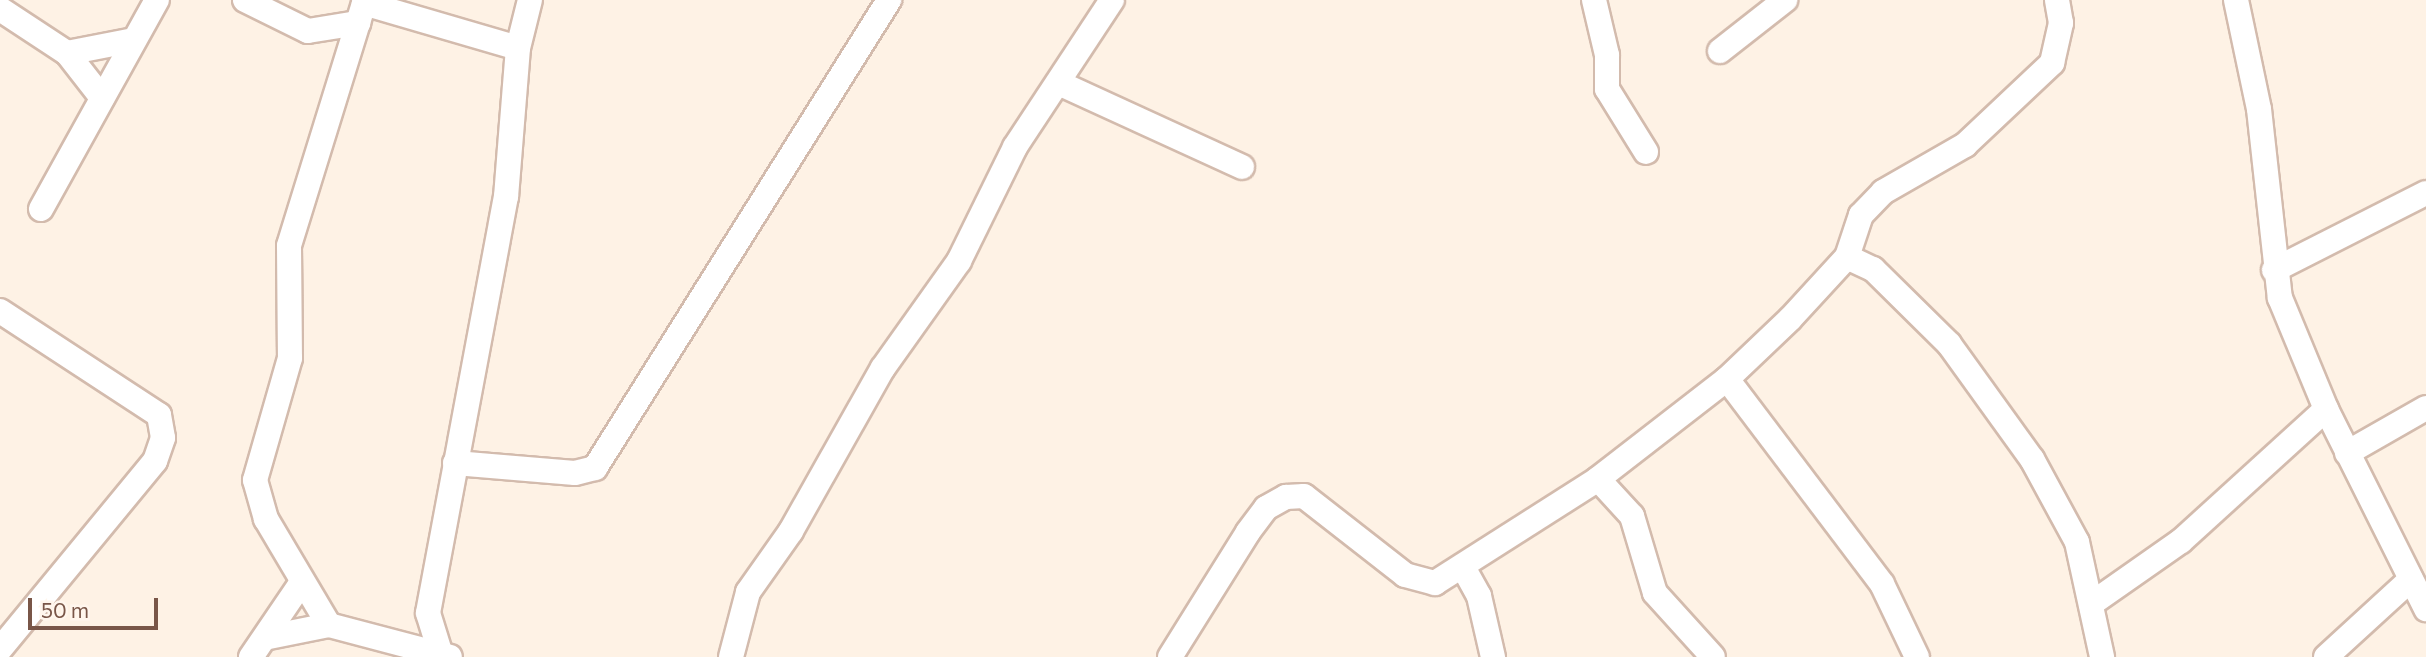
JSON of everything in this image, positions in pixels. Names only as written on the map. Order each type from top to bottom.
[{"type":"street","points":[[41,209],[157,0]]},
{"type":"street","points":[[245,0],[308,31],[362,9],[518,48]]},
{"type":"street","points":[[445,656],[428,613],[506,197],[518,48],[530,0]]},
{"type":"street","points":[[455,463],[575,473],[595,468],[889,0]]},
{"type":"street","points":[[731,657],[748,592],[791,531],[883,368],[959,261],[1015,147],[1061,84],[1112,0]]},
{"type":"street","points":[[1594,0],[1607,89],[1646,152]]},
{"type":"street","points":[[1720,51],[1785,0]]},
{"type":"street","points":[[1170,657],[1248,531],[1266,508],[1286,497],[1304,496],[1420,583],[1435,583],[1598,479],[1727,379],[1847,257],[1861,215],[1883,192],[1965,145],[2052,63],[2061,23],[2057,0]]},
{"type":"street","points":[[2236,0],[2259,109],[2274,270],[2289,326],[2347,453],[2426,609]]},
{"type":"street","points":[[0,9],[67,53],[102,99]]},
{"type":"street","points":[[329,625],[266,519],[255,480],[290,358],[289,246],[362,9]]},
{"type":"street","points":[[67,53],[134,40]]},
{"type":"street","points":[[1061,84],[1242,167]]},
{"type":"street","points":[[2274,270],[2426,193]]},
{"type":"street","points":[[1847,257],[1873,269],[1949,344],[2032,459],[2077,542],[2102,657]]},
{"type":"street","points":[[0,311],[159,415],[163,438],[155,461],[0,649]]},
{"type":"street","points":[[1727,379],[1882,584],[1917,657]]},
{"type":"street","points":[[2091,604],[2181,541],[2326,408]]},
{"type":"street","points":[[2347,453],[2426,408]]},
{"type":"street","points":[[1598,479],[1632,516],[1655,593],[1713,657]]},
{"type":"street","points":[[1463,567],[1479,596],[1493,657]]},
{"type":"street","points":[[2326,657],[2410,579]]},
{"type":"street","points":[[251,657],[269,637],[302,582]]},
{"type":"street","points":[[269,637],[329,625],[445,656]]}]
